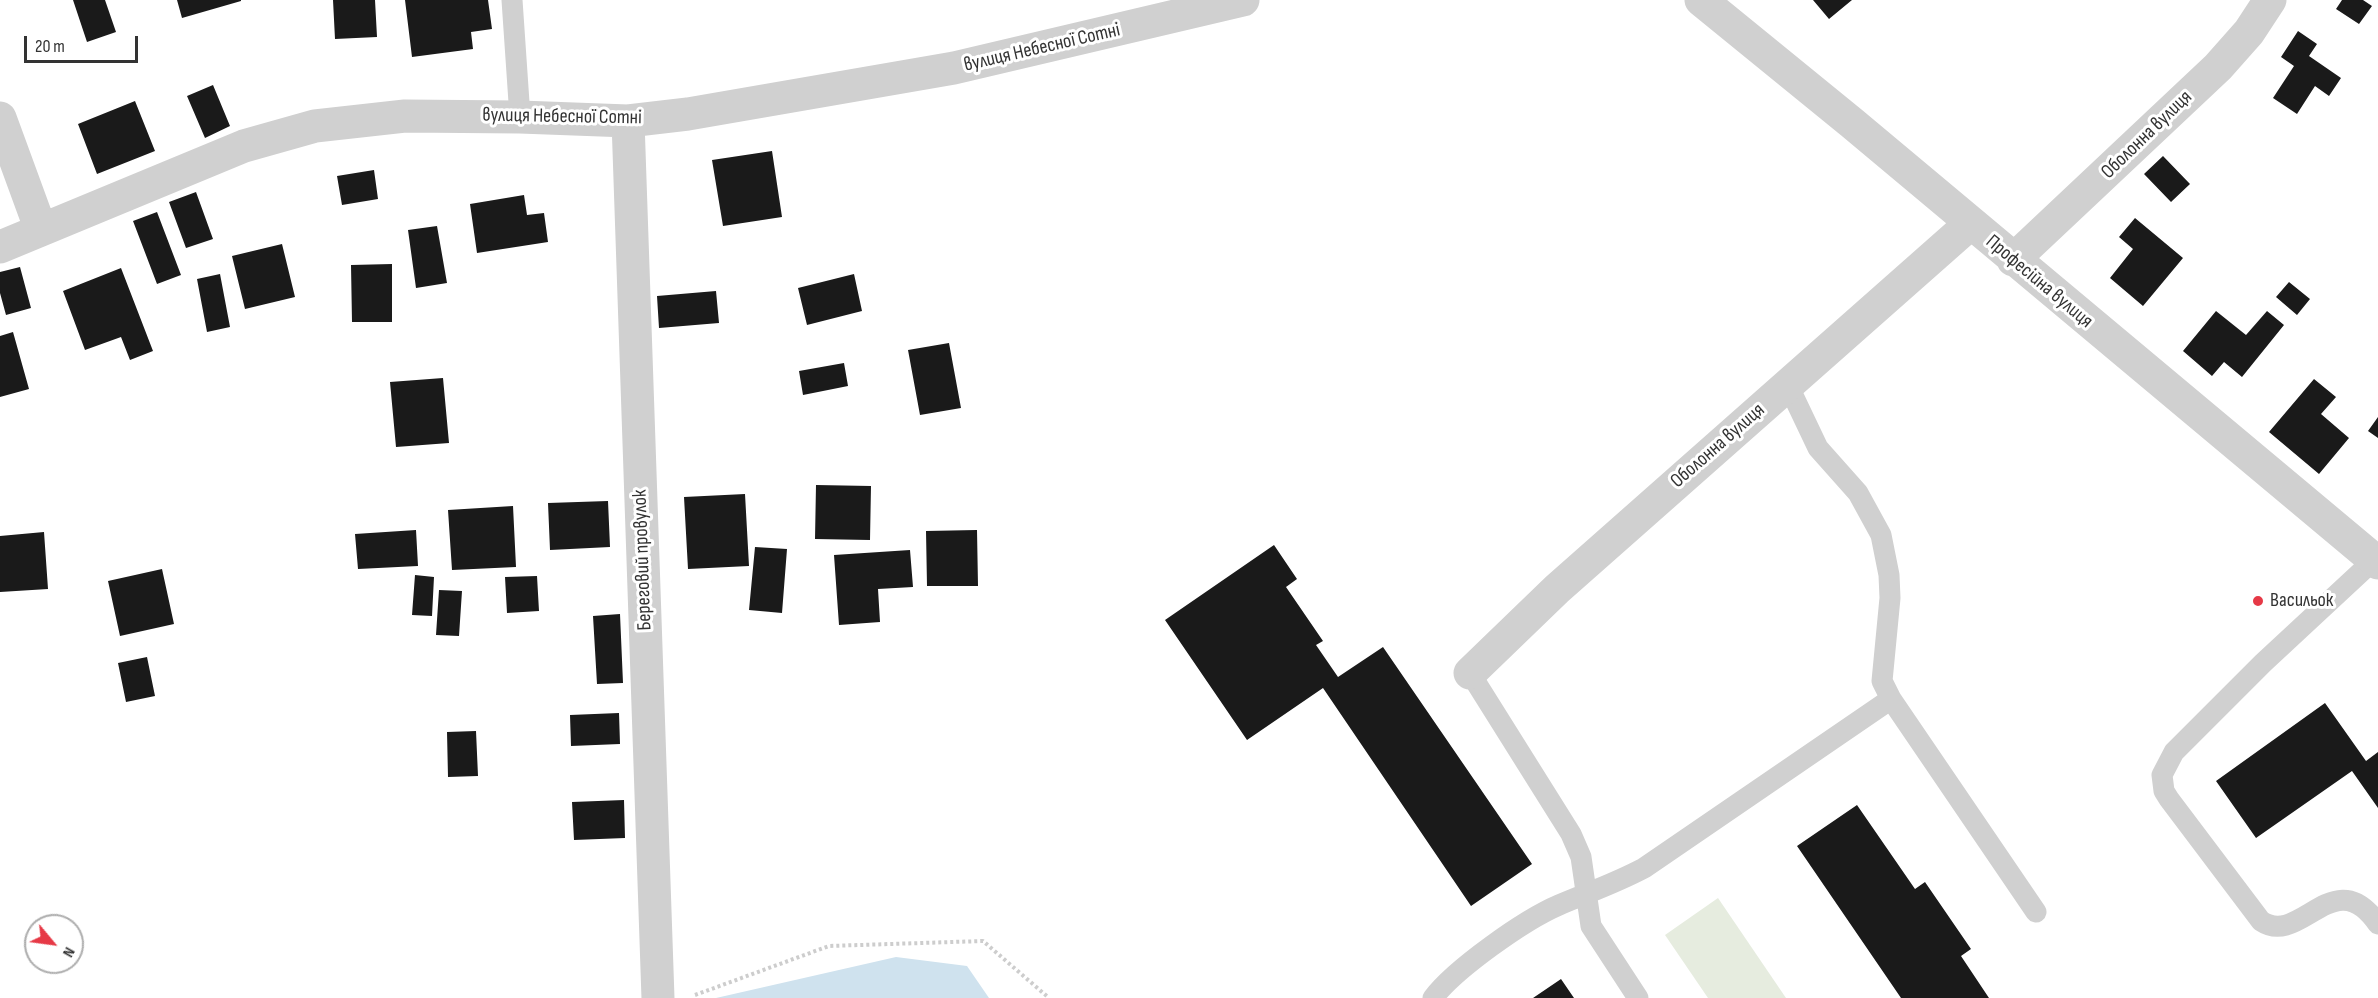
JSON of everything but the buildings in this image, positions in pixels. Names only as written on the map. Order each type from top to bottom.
[{"type":"street","name":"вулиця Небесної Сотні","points":[[0,247],[244,146],[315,126],[405,116],[628,121],[732,107],[954,68],[1049,48],[1243,0]]},
{"type":"street","name":"Професійна вулиця","points":[[1701,0],[1852,123],[2376,562]]},
{"type":"street","name":"Оболонна вулиця","points":[[2013,260],[2218,67],[2249,32],[2270,0]]},
{"type":"street","points":[[0,118],[40,230]]},
{"type":"street","name":"Береговий провулок","points":[[628,121],[658,998]]},
{"type":"street","name":"Оболонна вулиця","points":[[1470,673],[1557,589],[1970,224]]},
{"type":"lane","points":[[512,0],[520,117]]},
{"type":"lane","points":[[1788,385],[1818,448],[1858,493],[1881,535],[1888,564],[1890,598],[1882,681],[1891,699],[2036,912]]},
{"type":"lane","points":[[2376,562],[2206,720],[2174,752],[2162,775],[2164,791],[2169,799],[2261,921],[2275,928],[2284,926],[2334,901],[2344,899],[2364,906],[2378,924]]},
{"type":"lane","points":[[1470,673],[1571,834],[1581,857],[1591,926],[1638,998]]},
{"type":"lane","points":[[1433,998],[1451,979],[1529,922],[1557,906],[1630,876],[1674,849],[1891,699]]},
{"type":"path","points":[[686,998],[829,946],[983,941],[1049,998]]},
{"type":"shaded area","points":[[1718,898],[1786,998],[1708,998],[1665,935]]},
{"type":"water","points":[[896,957],[967,966],[989,998],[716,998]]},
{"type":"place","name":"Васильок","points":[[2258,601]]}]
